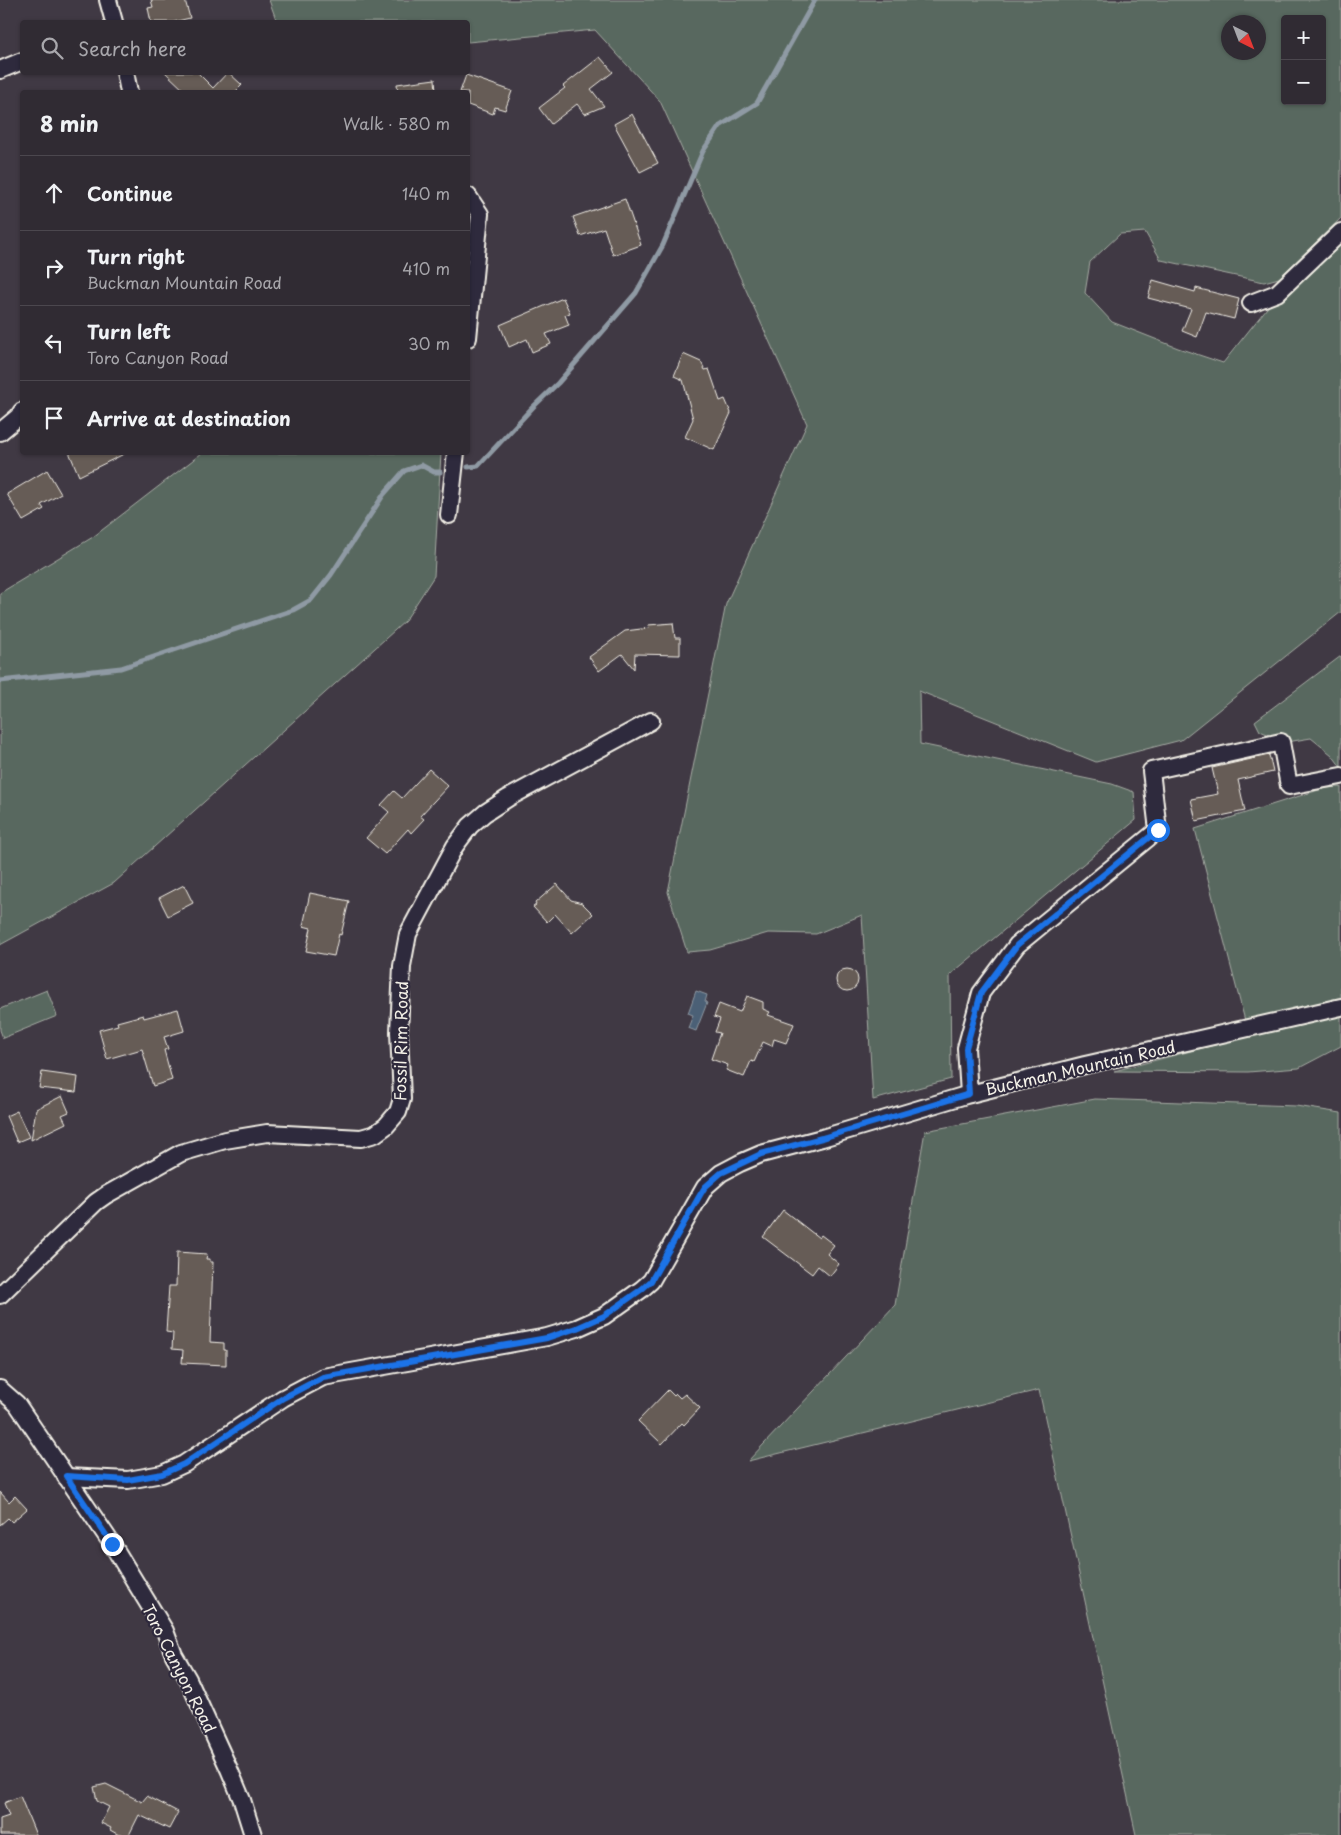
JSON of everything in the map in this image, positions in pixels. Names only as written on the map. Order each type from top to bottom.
[{"type":"street","points":[[108,0],[113,20]]},
{"type":"street","points":[[0,70],[20,62]]},
{"type":"street","points":[[126,75],[129,90]]},
{"type":"street","points":[[470,199],[480,214],[470,317]]},
{"type":"street","points":[[1251,302],[1277,293],[1341,232]]},
{"type":"street","points":[[0,432],[20,414]]},
{"type":"street","points":[[449,515],[456,455]]},
{"type":"street","name":"Fossil Rim Road","points":[[0,1296],[96,1202],[182,1153],[226,1140],[267,1133],[361,1138],[375,1134],[386,1126],[398,1112],[402,1099],[400,1013],[402,966],[408,934],[455,846],[470,826],[485,813],[508,798],[651,721]]},
{"type":"street","points":[[969,1094],[966,1048],[981,993],[1017,945],[1158,830],[1151,771],[1282,742],[1289,786],[1341,776]]},
{"type":"street","name":"Buckman Mountain Road","points":[[66,1476],[128,1480],[162,1474],[184,1464],[283,1398],[323,1377],[547,1338],[604,1316],[628,1301],[651,1281],[705,1187],[721,1173],[761,1154],[822,1138],[969,1094],[1085,1065],[1341,1007]]},
{"type":"street","name":"Toro Canyon Road","points":[[0,1389],[17,1404],[112,1544],[165,1631],[174,1655],[188,1679],[229,1769],[249,1833]]},
{"type":"green space","points":[[269,0],[1341,0],[1341,218],[1279,278],[1264,282],[1161,260],[1145,232],[1120,234],[1090,262],[1085,293],[1112,322],[1178,348],[1223,363],[1267,308],[1311,271],[1341,238],[1341,612],[1181,740],[1096,762],[919,691],[920,744],[1112,784],[1134,792],[1136,820],[950,975],[951,1079],[873,1100],[862,915],[816,934],[768,933],[710,950],[687,952],[668,892],[726,604],[807,424],[660,101],[595,30],[470,42],[470,20],[276,20]]},
{"type":"green space","points":[[199,455],[441,455],[434,576],[405,621],[114,883],[0,945],[0,593],[93,537]]},
{"type":"green space","points":[[1341,656],[1341,767],[1332,755],[1311,738],[1287,742],[1260,731],[1255,721]]},
{"type":"green space","points":[[1341,787],[1341,1046],[1299,1068],[1248,1072],[1114,1071],[1249,1036],[1195,829],[1325,788]]},
{"type":"green space","points":[[47,990],[57,1016],[3,1038],[0,1030],[0,1009]]},
{"type":"green space","points":[[1095,1099],[1296,1106],[1341,1113],[1341,1835],[1136,1835],[1039,1390],[748,1461],[895,1305],[925,1131]]},
{"type":"water","points":[[696,991],[707,995],[705,1002],[707,1003],[696,1031],[688,1028],[693,1015],[688,1013]]},
{"type":"building","points":[[151,0],[185,0],[190,18],[182,20],[151,20],[148,8],[153,7]]},
{"type":"building","points":[[600,57],[613,72],[591,89],[604,106],[585,114],[577,104],[551,124],[539,108]]},
{"type":"building","points":[[168,75],[200,75],[213,88],[225,75],[231,75],[242,85],[237,90],[184,90]]},
{"type":"building","points":[[466,75],[512,91],[505,110],[495,107],[493,114],[470,106],[470,90],[461,90]]},
{"type":"building","points":[[435,79],[436,90],[398,90],[397,84]]},
{"type":"building","points":[[632,114],[658,163],[640,172],[614,124]]},
{"type":"building","points":[[625,199],[641,245],[613,255],[604,228],[580,236],[573,217]]},
{"type":"building","points":[[1153,280],[1195,292],[1196,288],[1239,299],[1234,319],[1206,312],[1197,337],[1182,331],[1191,309],[1148,298]]},
{"type":"building","points":[[563,298],[570,313],[565,315],[569,325],[546,334],[551,344],[532,352],[527,339],[509,347],[500,325]]},
{"type":"building","points":[[683,354],[701,362],[705,370],[709,369],[720,401],[725,399],[731,413],[714,450],[685,437],[693,419],[683,380],[674,376]]},
{"type":"building","points":[[70,455],[122,455],[79,476]]},
{"type":"building","points":[[47,470],[61,494],[41,505],[44,509],[23,521],[7,494]]},
{"type":"building","points":[[673,623],[675,638],[680,638],[680,655],[635,654],[634,669],[622,654],[599,671],[589,657],[625,631],[649,628],[648,625]]},
{"type":"building","points":[[1269,755],[1273,772],[1238,780],[1245,811],[1196,821],[1191,799],[1218,794],[1212,768]]},
{"type":"building","points":[[429,769],[448,786],[420,816],[424,819],[411,833],[408,829],[385,854],[366,838],[389,812],[381,805],[394,791],[402,798]]},
{"type":"building","points":[[557,884],[571,900],[582,903],[593,914],[572,933],[555,914],[547,922],[533,907],[536,905],[535,903]]},
{"type":"building","points":[[184,885],[193,903],[168,916],[159,898]]},
{"type":"building","points":[[310,893],[349,901],[334,956],[306,951],[311,928],[303,926]]},
{"type":"building","points":[[847,969],[857,976],[858,980],[851,990],[847,991],[837,984],[836,980],[843,970]]},
{"type":"building","points":[[747,996],[763,1002],[763,1009],[770,1012],[768,1015],[794,1024],[786,1043],[774,1039],[772,1046],[763,1042],[754,1062],[751,1061],[744,1077],[726,1070],[728,1065],[711,1059],[720,1033],[715,1032],[720,1019],[714,1017],[719,1004],[740,1012]]},
{"type":"building","points":[[178,1009],[184,1031],[164,1037],[168,1049],[164,1050],[172,1080],[153,1086],[142,1049],[107,1059],[99,1030],[118,1025],[117,1022],[143,1015],[144,1018]]},
{"type":"building","points":[[42,1072],[78,1077],[76,1092],[39,1088]]},
{"type":"building","points":[[62,1096],[69,1112],[62,1115],[66,1123],[31,1140],[36,1109]]},
{"type":"building","points":[[17,1111],[29,1137],[17,1142],[6,1116]]},
{"type":"building","points":[[783,1210],[819,1238],[821,1235],[834,1245],[827,1254],[839,1264],[830,1276],[818,1266],[812,1274],[763,1237]]},
{"type":"building","points":[[177,1252],[207,1254],[206,1259],[210,1259],[210,1262],[213,1262],[210,1342],[224,1343],[226,1365],[182,1363],[183,1350],[172,1349],[173,1333],[166,1332],[169,1286],[176,1286]]},
{"type":"building","points":[[668,1390],[674,1396],[676,1394],[680,1398],[685,1394],[700,1408],[662,1444],[638,1421]]},
{"type":"building","points":[[0,1492],[9,1502],[15,1496],[27,1509],[12,1522],[8,1518],[0,1525]]},
{"type":"building","points":[[106,1784],[142,1802],[147,1796],[178,1812],[169,1829],[139,1815],[129,1835],[119,1835],[110,1830],[111,1828],[101,1823],[109,1807],[97,1801],[94,1787]]},
{"type":"building","points":[[20,1796],[36,1835],[0,1835],[0,1819],[9,1816],[4,1803]]},
{"type":"waterway","points":[[468,467],[478,466],[558,383],[636,293],[663,245],[703,151],[720,126],[757,103],[815,0]]},
{"type":"waterway","points":[[0,681],[121,668],[293,610],[311,600],[331,575],[384,494],[404,471],[421,465],[434,472],[440,472]]},
{"type":"route","points":[[112,1544],[66,1476],[128,1480],[162,1474],[184,1464],[301,1387],[323,1377],[547,1338],[577,1328],[604,1316],[628,1301],[651,1281],[705,1187],[721,1173],[761,1154],[822,1138],[969,1094],[966,1048],[981,993],[1017,945],[1158,830]]}]
